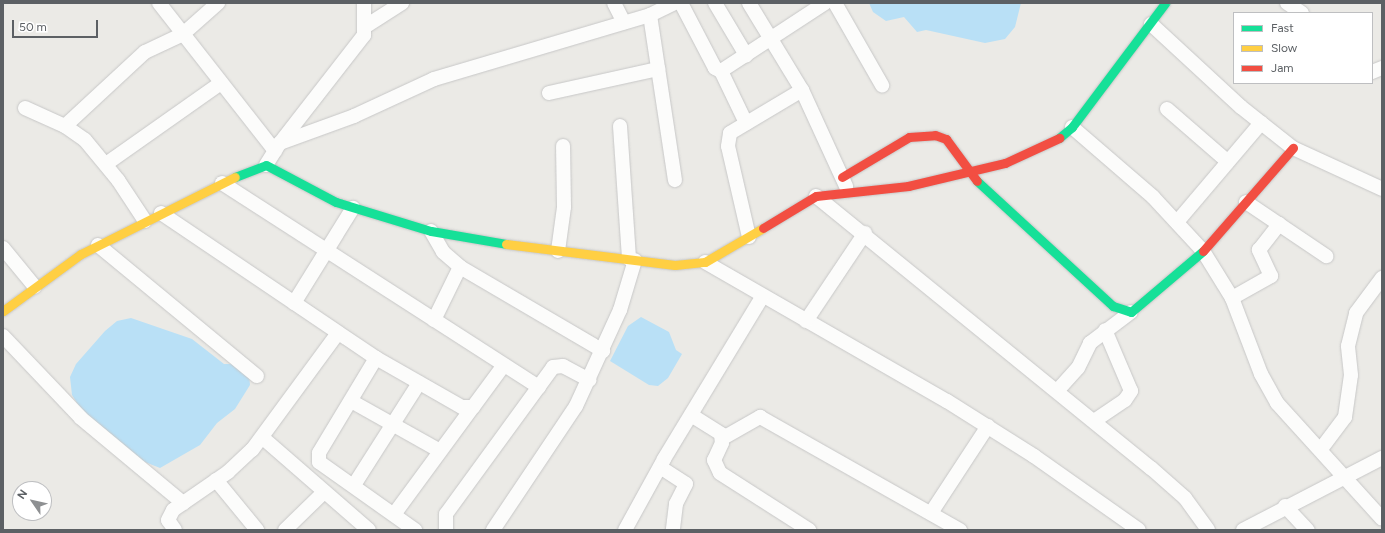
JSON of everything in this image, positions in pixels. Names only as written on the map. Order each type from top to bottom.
[{"type":"street","points":[[159,3],[221,83],[277,147]]},
{"type":"street","points":[[65,126],[145,52],[183,34],[218,3]]},
{"type":"street","points":[[3,311],[35,287],[98,245],[222,182],[266,165],[277,147],[359,43],[366,26],[364,3]]},
{"type":"street","points":[[366,26],[402,3]]},
{"type":"street","points":[[614,3],[624,23]]},
{"type":"street","points":[[277,147],[354,116],[461,68],[624,23],[650,15],[675,3]]},
{"type":"street","points":[[681,3],[715,68],[722,71],[746,123]]},
{"type":"street","points":[[715,3],[746,55]]},
{"type":"street","points":[[749,3],[802,90],[849,194]]},
{"type":"street","points":[[722,71],[769,38],[825,3]]},
{"type":"street","points":[[835,3],[882,86]]},
{"type":"street","points":[[266,165],[353,208],[431,231],[558,251],[690,266],[705,262],[816,196],[849,194],[967,172],[1032,155],[1072,127],[1151,24],[1165,3]]},
{"type":"street","points":[[1287,3],[1300,12]]},
{"type":"street","points":[[650,15],[674,180]]},
{"type":"street","points":[[1151,24],[1261,123],[1293,148],[1382,189]]},
{"type":"street","points":[[548,93],[658,69]]},
{"type":"street","points":[[106,164],[221,83]]},
{"type":"street","points":[[749,237],[728,139],[730,133],[802,90]]},
{"type":"street","points":[[25,108],[65,126],[85,140],[106,164],[145,221]]},
{"type":"street","points":[[1167,109],[1227,161]]},
{"type":"street","points":[[1177,222],[1227,161],[1261,123]]},
{"type":"street","points":[[492,530],[561,429],[589,380],[603,351],[632,260],[620,126]]},
{"type":"street","points":[[1072,127],[1177,222],[1203,251],[1232,298],[1258,367],[1278,403],[1321,449],[1382,519]]},
{"type":"street","points":[[842,177],[895,144],[922,134],[946,139],[967,172],[1112,306],[1131,312]]},
{"type":"street","points":[[558,251],[564,208],[563,146]]},
{"type":"street","points":[[1057,391],[1078,368],[1090,343],[1105,330],[1131,312],[1203,251],[1293,148]]},
{"type":"street","points":[[222,182],[538,387]]},
{"type":"street","points":[[816,196],[865,233],[1094,421],[1185,498],[1208,530]]},
{"type":"street","points":[[1246,202],[1326,256]]},
{"type":"street","points":[[294,303],[353,208]]},
{"type":"street","points":[[161,213],[376,358],[462,407],[473,408]]},
{"type":"street","points":[[1232,298],[1271,276],[1258,250],[1279,224]]},
{"type":"street","points":[[431,231],[443,252],[460,267],[603,351]]},
{"type":"street","points":[[806,321],[865,233]]},
{"type":"street","points":[[98,245],[257,376]]},
{"type":"street","points":[[3,248],[35,287]]},
{"type":"street","points":[[705,262],[762,297],[988,426],[1139,530]]},
{"type":"street","points":[[434,320],[460,267]]},
{"type":"street","points":[[1321,449],[1345,417],[1350,375],[1348,346],[1356,313],[1382,278]]},
{"type":"street","points":[[626,530],[660,467],[762,297]]},
{"type":"street","points":[[1094,421],[1125,400],[1130,391],[1105,330]]},
{"type":"street","points":[[175,530],[169,524],[170,515],[183,503],[216,480],[262,438],[338,333]]},
{"type":"street","points":[[3,336],[81,418],[183,503]]},
{"type":"street","points":[[376,358],[318,457],[323,465],[395,513],[415,530]]},
{"type":"street","points":[[395,513],[504,365]]},
{"type":"street","points":[[446,530],[446,514],[553,367],[560,365],[589,380]]},
{"type":"street","points":[[354,485],[419,383]]},
{"type":"street","points":[[350,401],[440,451]]},
{"type":"street","points":[[691,415],[723,438]]},
{"type":"street","points":[[809,530],[790,525],[716,469],[714,460],[723,438],[760,417],[960,530]]},
{"type":"street","points":[[931,513],[988,426]]},
{"type":"street","points":[[262,438],[323,493],[368,530]]},
{"type":"street","points":[[1243,530],[1285,506],[1382,458]]},
{"type":"street","points":[[660,467],[686,484],[676,504],[673,530]]},
{"type":"street","points":[[216,480],[257,530]]},
{"type":"street","points":[[287,529],[323,493]]},
{"type":"street","points":[[1285,506],[1307,530]]},
{"type":"water","points":[[869,3],[1021,3],[1015,27],[1005,39],[985,43],[926,30],[917,32],[904,17],[886,21],[873,12]]},
{"type":"water","points":[[641,317],[669,332],[676,350],[682,354],[668,378],[658,386],[649,385],[610,361],[628,326]]},
{"type":"water","points":[[131,318],[192,339],[224,364],[233,364],[249,374],[250,385],[235,409],[217,423],[200,445],[160,468],[140,460],[87,419],[72,395],[70,377],[76,364],[105,331],[117,321]]},
{"type":"traffic: fast","points":[[1059,138],[1072,127],[1165,3]]},
{"type":"traffic: fast","points":[[235,177],[266,165],[336,202],[431,231],[506,244]]},
{"type":"traffic: fast","points":[[977,181],[1113,306],[1131,312],[1203,251]]},
{"type":"traffic: slow","points":[[3,311],[81,254],[235,177]]},
{"type":"traffic: slow","points":[[506,244],[675,265],[705,262],[763,228]]},
{"type":"traffic: jam","points":[[842,177],[909,137],[935,135],[946,139],[977,181]]},
{"type":"traffic: jam","points":[[763,228],[816,196],[908,186],[1005,163],[1059,138]]},
{"type":"traffic: jam","points":[[1203,251],[1293,148]]}]
